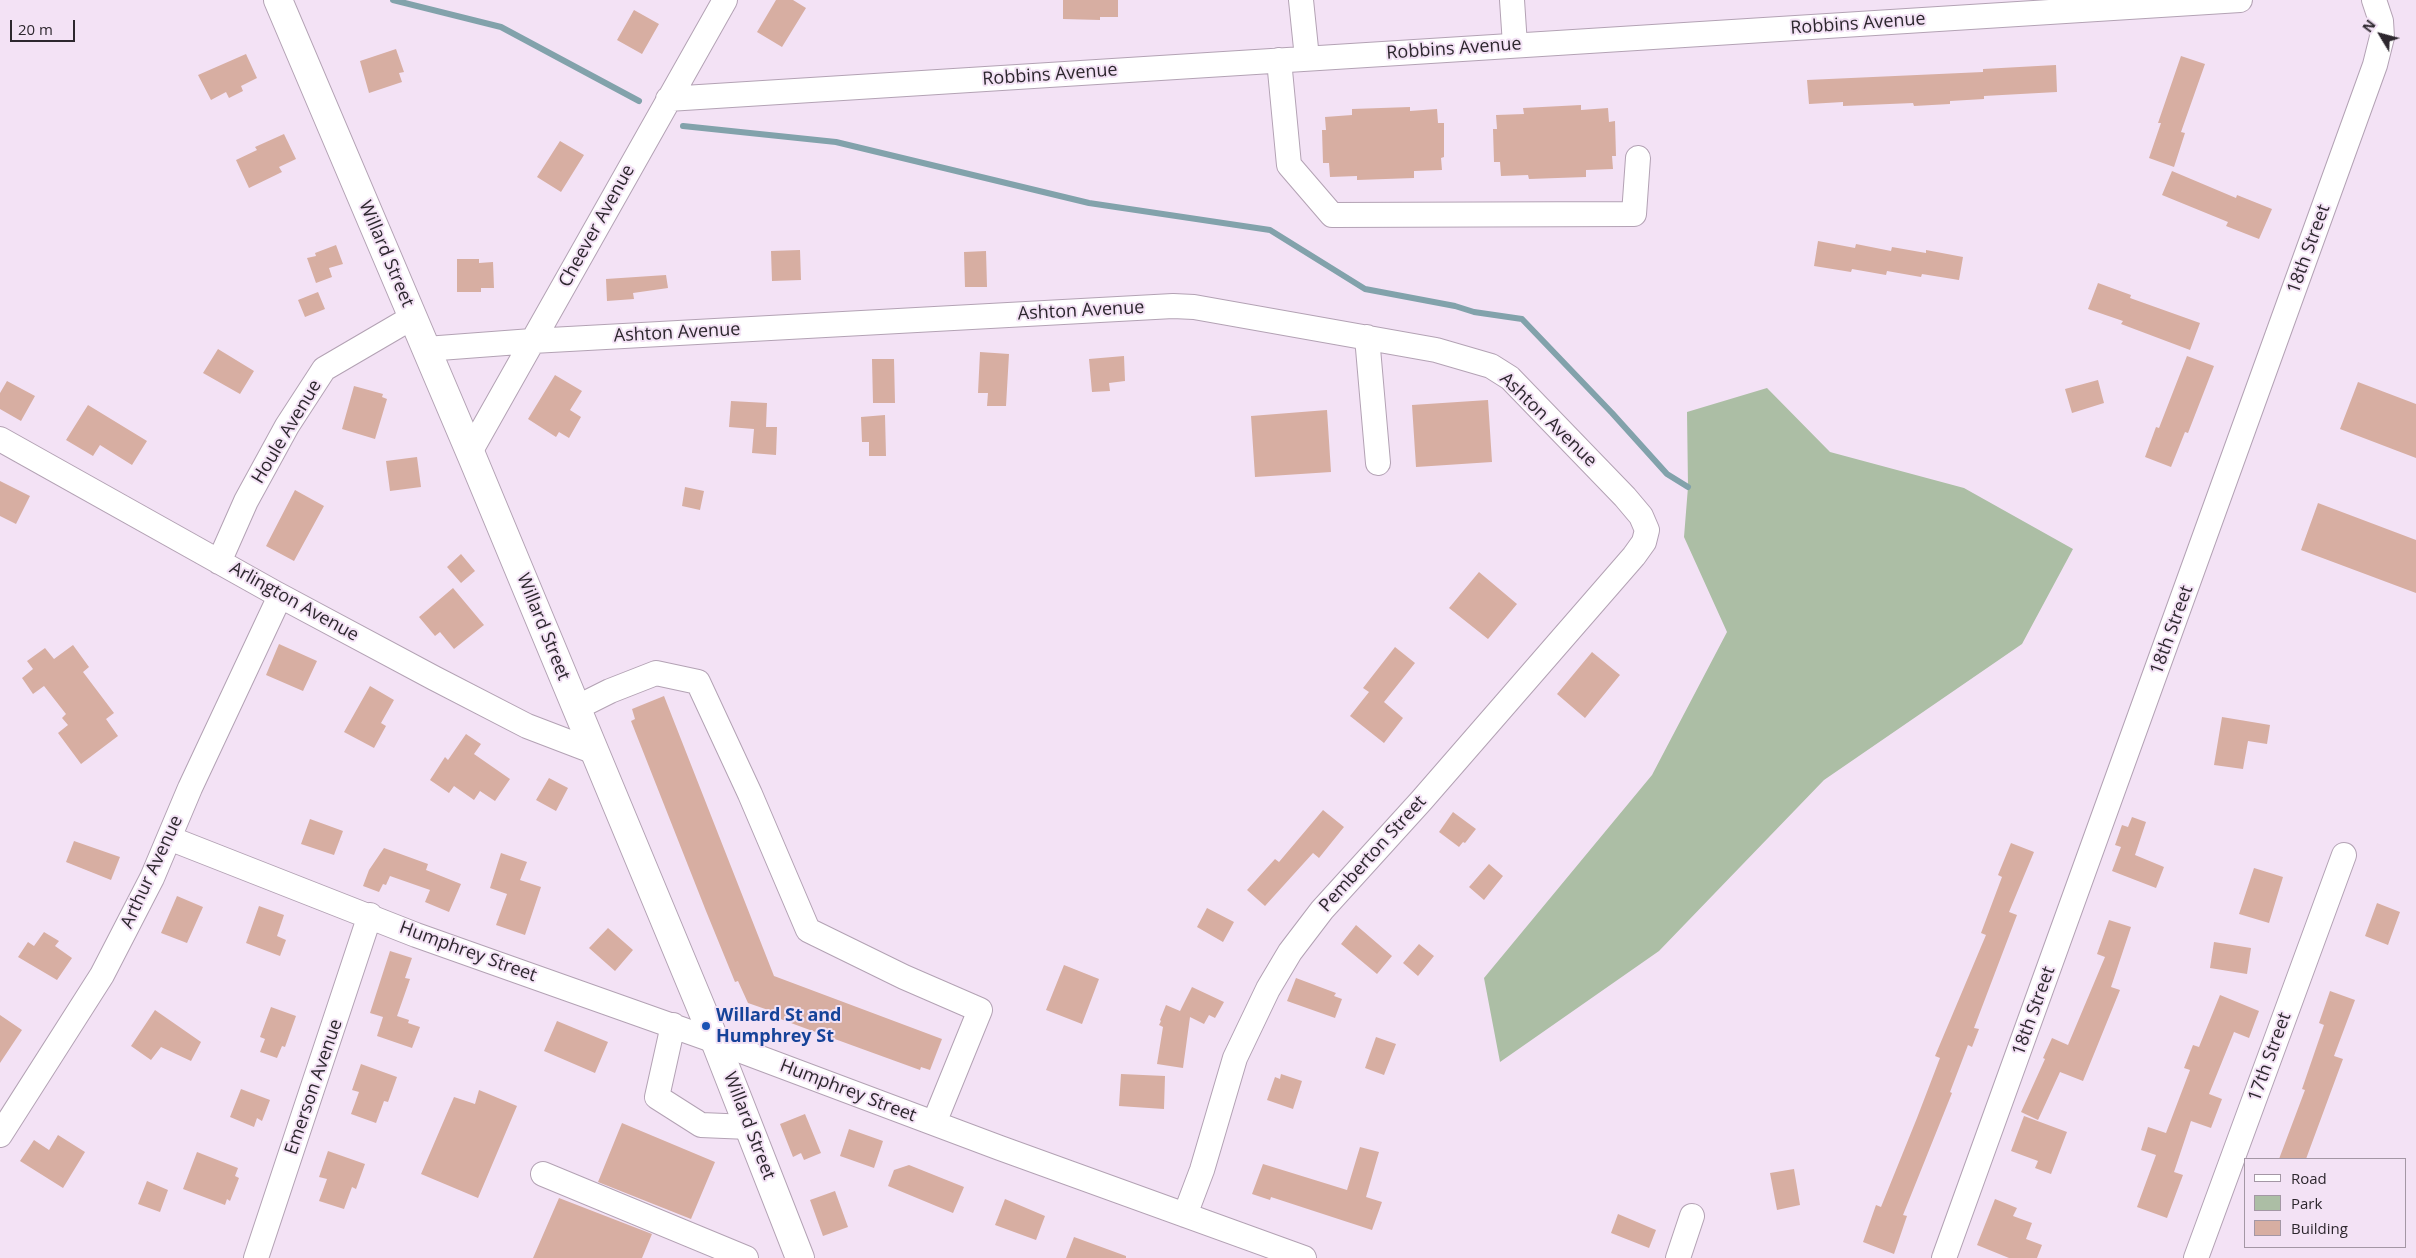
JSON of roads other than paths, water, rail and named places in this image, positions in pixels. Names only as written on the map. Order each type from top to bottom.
[{"type":"main road","name":"Willard Street","points":[[278,0],[470,452],[716,1041],[800,1258]]},
{"type":"street","name":"Cheever Avenue","points":[[470,452],[724,0]]},
{"type":"street","points":[[1301,0],[1307,58]]},
{"type":"street","points":[[1512,0],[1515,46]]},
{"type":"street","name":"Robbins Avenue","points":[[668,99],[1515,46],[2007,7],[2240,0]]},
{"type":"street","name":"18th Street","points":[[1944,1258],[2375,65],[2382,29],[2374,0]]},
{"type":"street","points":[[1279,60],[1289,165],[1332,215],[1634,214],[1638,158]]},
{"type":"street","name":"Ashton Avenue","points":[[426,349],[532,340],[1173,306],[1225,310],[1436,350],[1491,366],[1510,378],[1626,497],[1641,516],[1647,530],[1644,542]]},
{"type":"street","name":"Houle Avenue","points":[[219,562],[251,493],[287,426],[324,369],[413,317]]},
{"type":"street","points":[[1367,337],[1378,463]]},
{"type":"street","name":"Arlington Avenue","points":[[0,439],[280,596],[527,726],[595,752]]},
{"type":"street","name":"Pemberton Street","points":[[1185,1215],[1202,1170],[1235,1058],[1268,989],[1290,952],[1322,910],[1421,801],[1628,563],[1644,542]]},
{"type":"street","name":"Arthur Avenue","points":[[0,1135],[102,975],[152,878],[280,596]]},
{"type":"street","points":[[576,708],[610,691],[656,673],[698,682],[750,794],[808,930],[904,977],[980,1010],[934,1123]]},
{"type":"street","name":"Humphrey Street","points":[[169,838],[416,935],[716,1041],[1304,1258]]},
{"type":"street","name":"17th Street","points":[[2196,1258],[2344,856]]},
{"type":"street","name":"Emerson Avenue","points":[[256,1258],[370,916]]},
{"type":"street","points":[[673,1026],[657,1098],[701,1125],[749,1126]]},
{"type":"street","points":[[543,1174],[746,1258]]},
{"type":"street","points":[[1678,1258],[1692,1216]]},
{"type":"waterway","points":[[393,0],[501,27],[639,101]]},
{"type":"waterway","points":[[683,126],[836,142],[1089,203],[1270,230],[1365,289],[1455,306],[1474,312],[1522,319],[1612,413],[1667,474],[1688,487]]},
{"type":"place","name":"Willard St and Humphrey St","points":[[706,1026]]}]
